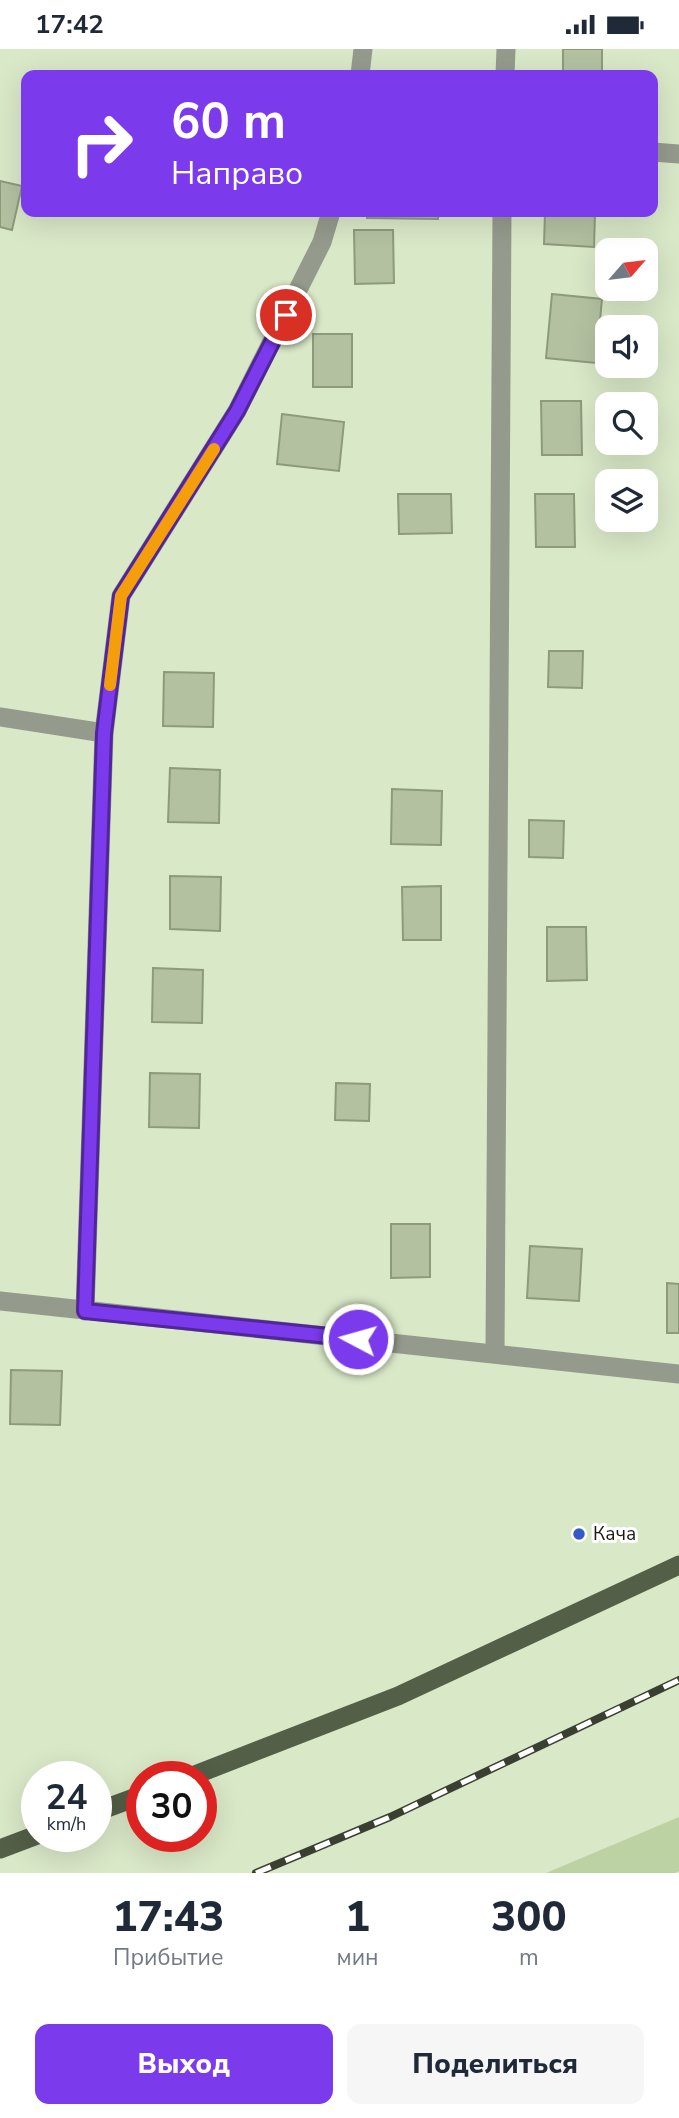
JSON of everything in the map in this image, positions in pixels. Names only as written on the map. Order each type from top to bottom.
[{"type":"main road","points":[[217,1766],[398,1696],[679,1565]]},
{"type":"main road","points":[[0,1849],[21,1841]]},
{"type":"street","points":[[361,70],[363,49]]},
{"type":"street","points":[[505,70],[506,49]]},
{"type":"street","points":[[658,152],[679,154]]},
{"type":"street","points":[[85,1311],[104,733],[121,596],[237,411],[322,242],[330,217]]},
{"type":"street","points":[[495,1353],[502,217]]},
{"type":"street","points":[[0,717],[104,733]]},
{"type":"street","points":[[0,1301],[679,1374]]},
{"type":"green space","points":[[679,1817],[679,1871],[675,1873],[546,1873]]},
{"type":"building","points":[[563,49],[602,49],[602,70],[563,70]]},
{"type":"building","points":[[0,181],[21,186],[12,230],[0,227]]},
{"type":"building","points":[[438,217],[438,219],[367,218]]},
{"type":"building","points":[[545,217],[595,217],[594,247],[544,244]]},
{"type":"building","points":[[354,230],[393,230],[394,283],[355,284]]},
{"type":"building","points":[[552,294],[602,301],[600,315],[595,315],[595,363],[546,358]]},
{"type":"building","points":[[313,334],[352,334],[352,387],[313,387]]},
{"type":"building","points":[[541,401],[581,401],[582,455],[542,455]]},
{"type":"building","points":[[282,414],[344,422],[339,471],[277,464]]},
{"type":"building","points":[[398,494],[451,494],[452,533],[399,534]]},
{"type":"building","points":[[535,494],[574,494],[575,547],[536,547]]},
{"type":"building","points":[[549,651],[583,651],[582,688],[548,687]]},
{"type":"building","points":[[164,672],[214,673],[213,727],[163,726]]},
{"type":"building","points":[[170,768],[220,770],[219,823],[168,822]]},
{"type":"building","points":[[392,789],[442,791],[441,845],[391,844]]},
{"type":"building","points":[[529,820],[564,821],[563,858],[529,857]]},
{"type":"building","points":[[170,876],[221,877],[220,931],[170,929]]},
{"type":"building","points":[[441,886],[441,940],[403,940],[402,887]]},
{"type":"building","points":[[547,927],[586,927],[587,980],[547,981]]},
{"type":"building","points":[[153,968],[203,970],[202,1023],[152,1022]]},
{"type":"building","points":[[150,1073],[200,1074],[199,1128],[149,1127]]},
{"type":"building","points":[[336,1083],[370,1084],[369,1121],[335,1120]]},
{"type":"building","points":[[391,1224],[430,1224],[430,1277],[391,1278]]},
{"type":"building","points":[[530,1246],[582,1249],[579,1301],[527,1298]]},
{"type":"building","points":[[667,1283],[679,1284],[679,1333],[667,1333]]},
{"type":"building","points":[[11,1370],[62,1371],[60,1425],[10,1424]]},
{"type":"railway","points":[[256,1873],[390,1817],[679,1680]]},
{"type":"slow traffic","points":[[110,685],[121,596],[214,449]]},
{"type":"place","name":"Кача","points":[[579,1534]]},
{"type":"route","points":[[286,315],[237,411],[121,596],[104,733],[85,1311],[358,1339]]}]
